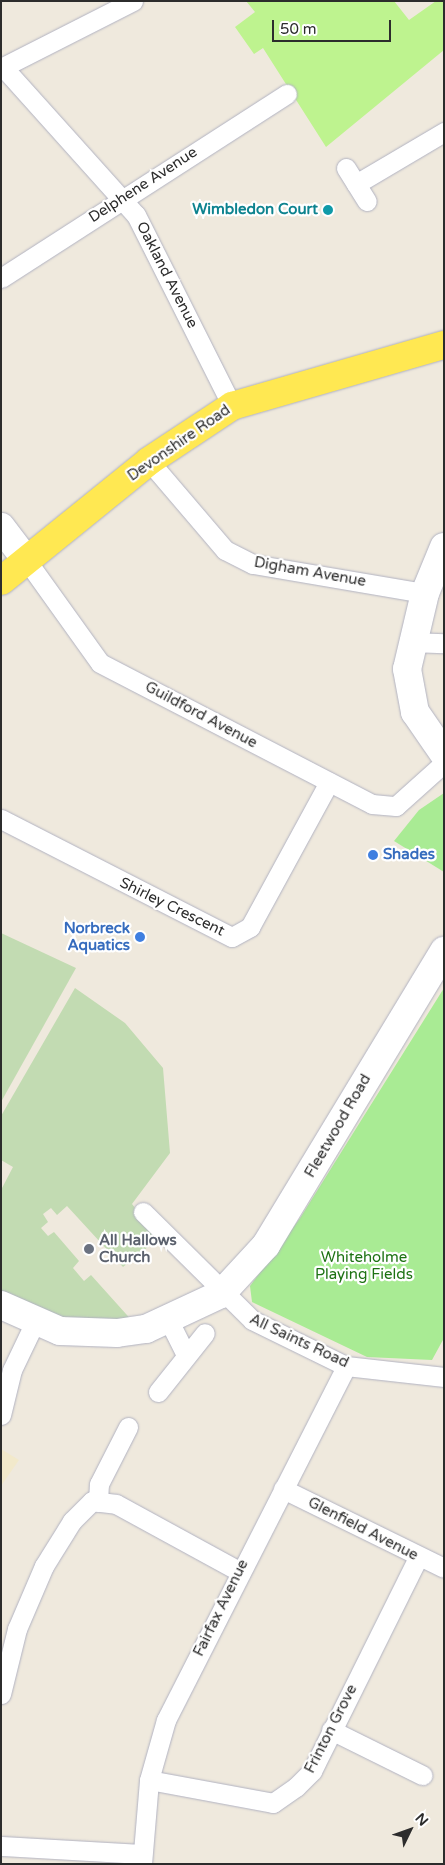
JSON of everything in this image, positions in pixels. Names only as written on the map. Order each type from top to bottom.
[{"type":"main road","name":"Devonshire Road","points":[[1,581],[149,461],[232,406],[444,346]]},
{"type":"street","points":[[2,67],[133,1]]},
{"type":"street","name":"Oakland Avenue","points":[[2,67],[122,199],[150,240],[232,406]]},
{"type":"street","name":"Delphene Avenue","points":[[1,278],[287,94]]},
{"type":"street","points":[[367,200],[351,176],[444,132]]},
{"type":"street","name":"Digham Avenue","points":[[149,461],[225,550],[253,564],[425,593]]},
{"type":"street","name":"Guildford Avenue","points":[[1,527],[100,663],[329,782],[387,808],[396,806],[444,763]]},
{"type":"street","points":[[444,547],[425,593],[410,642],[411,698],[422,728],[444,754]]},
{"type":"street","points":[[410,642],[444,643]]},
{"type":"street","name":"Shirley Crescent","points":[[1,819],[232,936],[250,927],[329,782]]},
{"type":"street","name":"Fleetwood Road","points":[[221,1294],[266,1245],[444,951]]},
{"type":"street","name":"All Saints Road","points":[[143,1212],[221,1294],[252,1320],[346,1366],[444,1378]]},
{"type":"street","points":[[1,1305],[35,1322],[76,1333],[117,1333],[168,1319],[221,1294]]},
{"type":"street","points":[[168,1319],[186,1355]]},
{"type":"street","points":[[1,1415],[12,1370],[35,1322]]},
{"type":"street","points":[[158,1392],[205,1333]]},
{"type":"street","name":"Fairfax Avenue","points":[[141,1859],[149,1780],[166,1720],[239,1571],[346,1366]]},
{"type":"street","points":[[98,1502],[99,1484],[121,1430]]},
{"type":"street","name":"Glenfield Avenue","points":[[283,1489],[418,1557],[444,1568]]},
{"type":"street","points":[[1,1694],[8,1632],[44,1566],[72,1521],[92,1501],[116,1504],[239,1571]]},
{"type":"street","name":"Frinton Grove","points":[[149,1780],[272,1803],[312,1772],[331,1730],[418,1557]]},
{"type":"street","points":[[331,1730],[422,1775]]},
{"type":"street","points":[[1,1846],[141,1859]]},
{"type":"shaded area","points":[[1,1449],[19,1460],[1,1486]]},
{"type":"green space","points":[[246,1],[394,1],[409,20],[436,1],[444,1],[444,50],[326,147],[263,48],[254,54],[235,27],[255,12]]},
{"type":"green space","points":[[444,793],[444,872],[394,841],[419,810]]},
{"type":"green space","points":[[1,933],[76,968],[1,1102]]},
{"type":"green space","points":[[75,988],[125,1023],[163,1068],[170,1153],[132,1204],[159,1238],[123,1267],[67,1206],[57,1215],[51,1208],[43,1214],[48,1222],[41,1228],[48,1236],[54,1232],[79,1261],[73,1268],[84,1281],[91,1275],[135,1324],[71,1324],[1,1292],[1,1190],[13,1167],[1,1160],[1,1116]]},
{"type":"green space","name":"Whiteholme Playing Fields","points":[[444,988],[444,1338],[432,1360],[367,1357],[252,1302],[250,1286],[300,1218]]},
{"type":"place","name":"Wimbledon Court","points":[[328,210]]},
{"type":"place","name":"Shades","points":[[373,855]]},
{"type":"place","name":"Norbreck Aquatics","points":[[140,937]]},
{"type":"place","name":"All Hallows Church","points":[[89,1249]]}]
